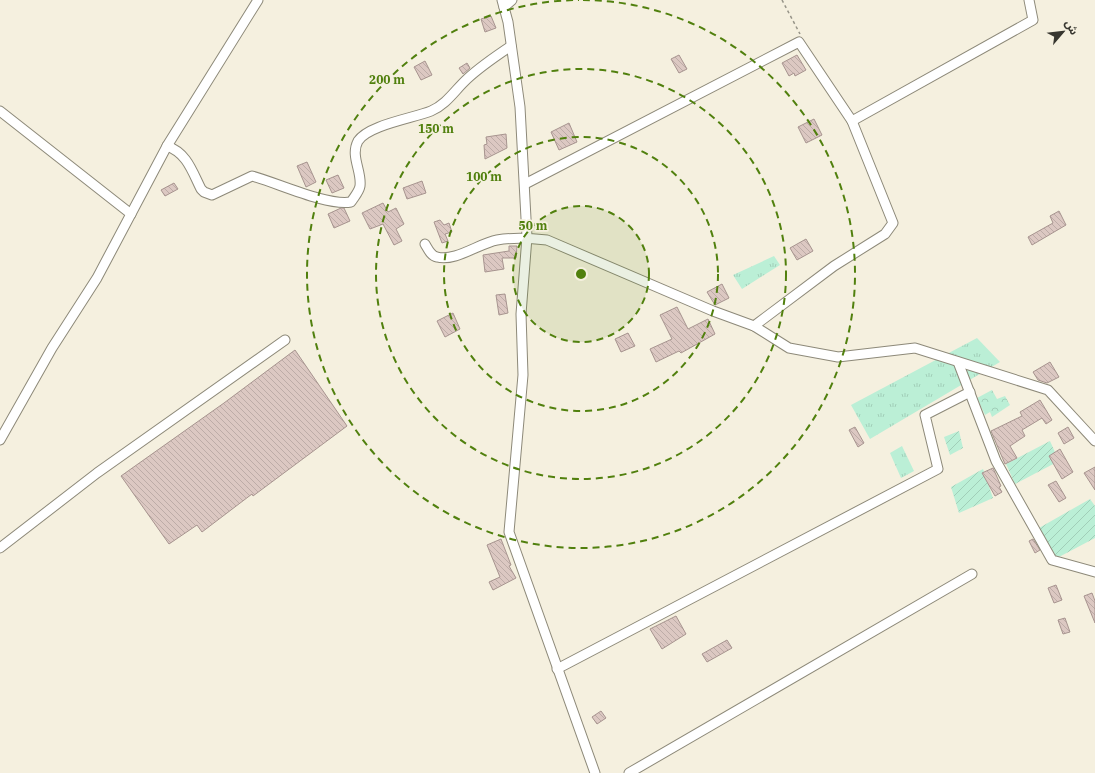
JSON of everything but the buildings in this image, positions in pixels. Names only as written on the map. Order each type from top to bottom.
[{"type":"street","points":[[0,440],[44,361],[97,278],[167,146],[258,0]]},
{"type":"street","points":[[512,0],[503,3],[520,107],[527,238],[521,314],[523,375],[509,532],[595,773]]},
{"type":"street","points":[[852,121],[1033,20],[1029,0]]},
{"type":"street","points":[[525,184],[799,42],[852,121],[893,223],[886,234],[834,266],[754,326]]},
{"type":"street","points":[[167,146],[181,152],[186,158],[201,189],[212,195],[252,176],[322,199],[342,203],[351,202],[360,186],[355,149],[359,140],[373,130],[431,110],[452,96],[466,80],[482,66],[511,46]]},
{"type":"street","points":[[0,111],[131,214]]},
{"type":"street","points":[[424,244],[431,254],[438,257],[448,257],[495,240],[527,238],[547,240],[713,311],[754,326],[789,348],[838,357],[915,348],[1048,390],[1095,441]]},
{"type":"street","points":[[0,548],[97,473],[285,340]]},
{"type":"street","points":[[958,362],[996,461],[1052,560],[1095,572]]},
{"type":"street","points":[[557,669],[938,469],[925,415],[970,392]]},
{"type":"street","points":[[629,773],[972,574]]},
{"type":"path","points":[[782,0],[802,39]]},
{"type":"green space","points":[[774,256],[780,265],[742,289],[733,275]]},
{"type":"green space","points":[[977,338],[1000,362],[870,439],[851,405]]},
{"type":"green space","points":[[992,390],[997,399],[1005,396],[1010,405],[992,417],[990,412],[985,415],[977,398]]},
{"type":"green space","points":[[959,431],[963,448],[950,455],[944,437]]},
{"type":"green space","points":[[1050,441],[1059,461],[1015,484],[1006,464]]},
{"type":"green space","points":[[902,446],[914,471],[901,478],[890,453]]},
{"type":"green space","points":[[983,469],[993,498],[959,513],[951,487]]},
{"type":"green space","points":[[1090,499],[1095,506],[1095,538],[1057,558],[1039,528]]}]
